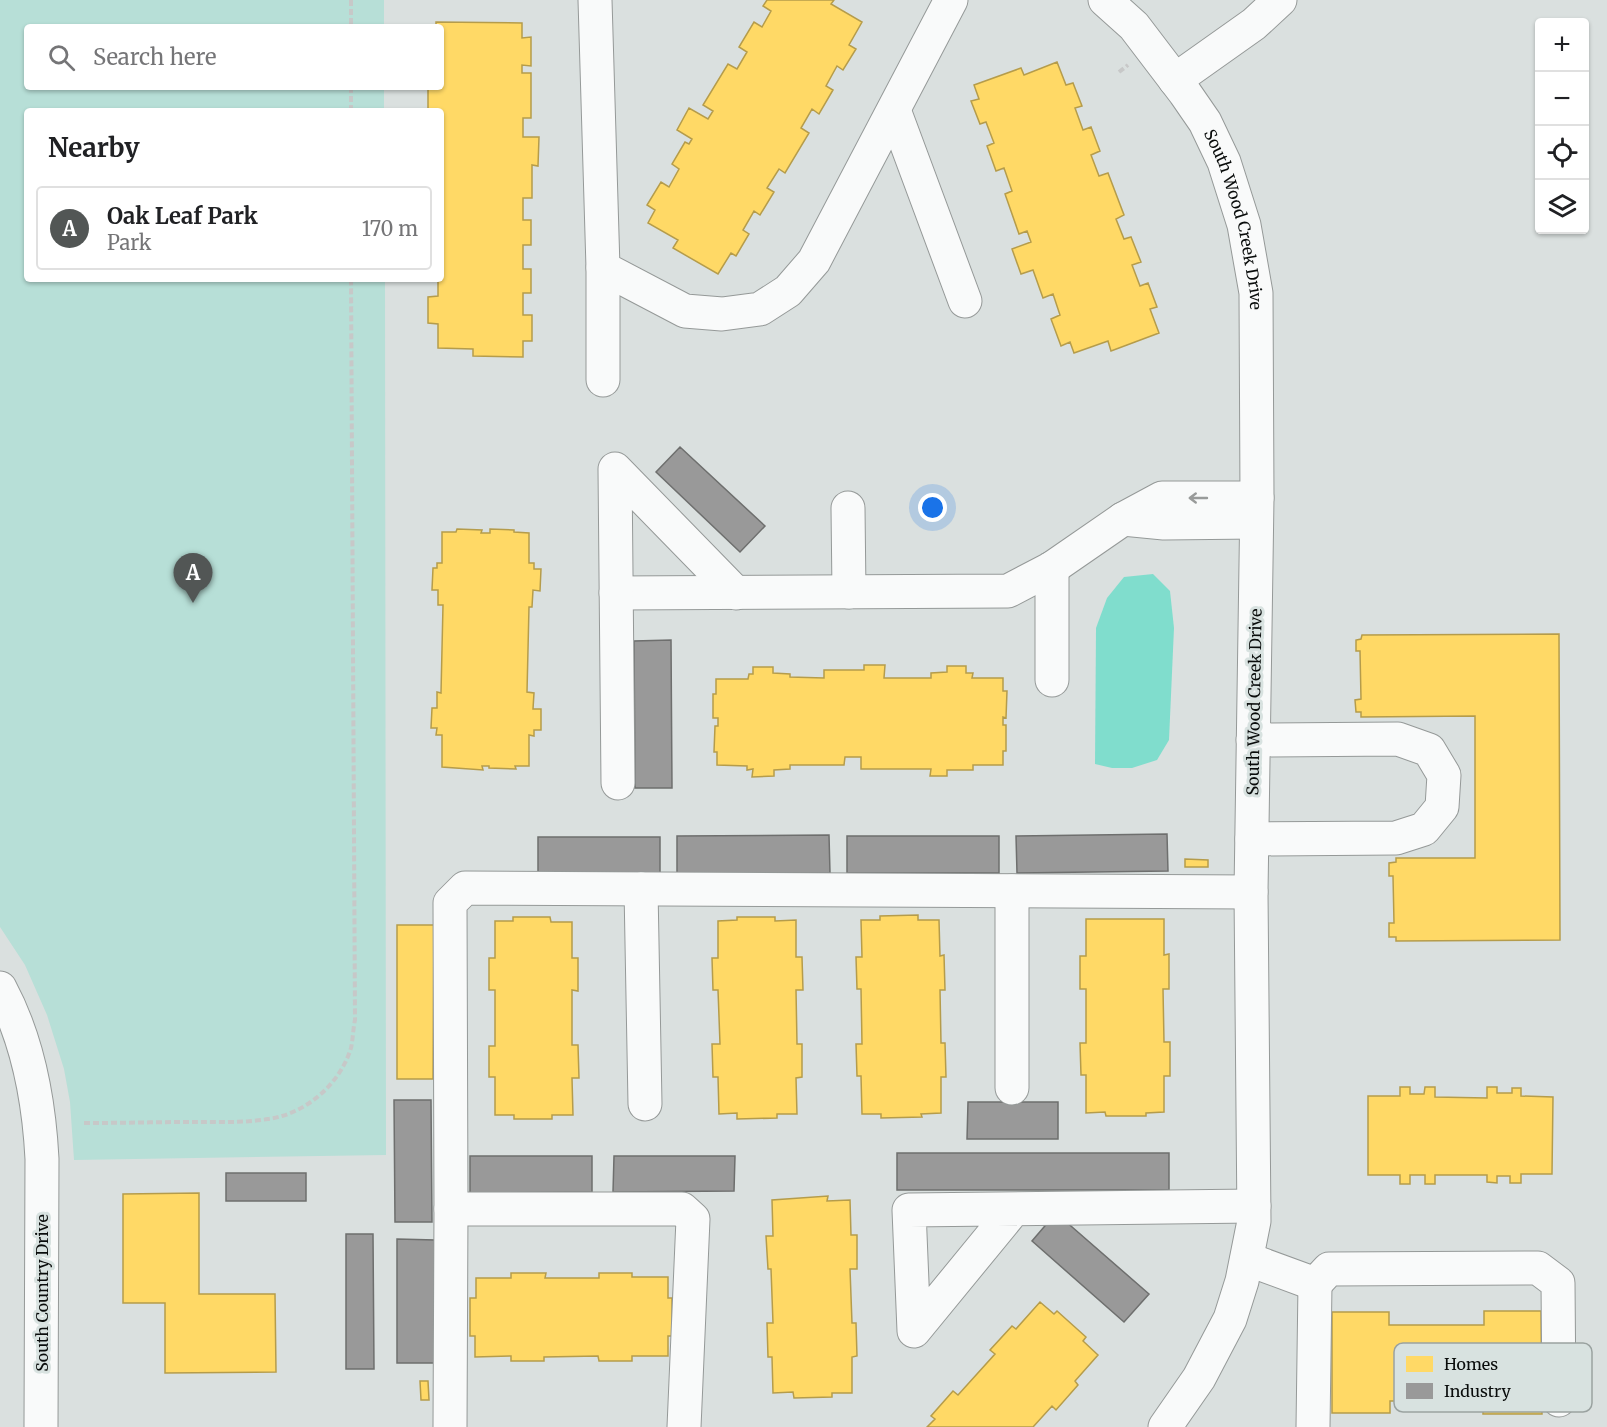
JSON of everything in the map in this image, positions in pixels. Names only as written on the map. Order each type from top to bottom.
[{"type":"street","points":[[595,0],[603,268],[603,380]]},
{"type":"street","points":[[603,268],[685,310],[722,314],[760,309],[788,291],[814,261],[951,0]]},
{"type":"street","name":"South Wood Creek Drive","points":[[1105,0],[1134,26],[1205,122],[1224,162],[1244,225],[1256,293],[1257,510],[1251,892],[1254,1221],[1242,1281],[1230,1319],[1199,1378],[1165,1427]]},
{"type":"street","points":[[1175,80],[1254,24],[1280,0]]},
{"type":"street","points":[[894,110],[965,301]]},
{"type":"street","points":[[618,783],[615,469],[736,593]]},
{"type":"street","points":[[848,508],[849,592]]},
{"type":"street","points":[[616,593],[1008,591],[1052,568],[1124,519],[1164,523],[1257,510]]},
{"type":"street","points":[[1052,568],[1052,680]]},
{"type":"street","points":[[1252,838],[1396,838],[1424,829],[1442,807],[1444,775],[1429,750],[1398,739],[1253,740]]},
{"type":"street","points":[[450,1427],[450,903],[465,888],[1251,892]]},
{"type":"street","points":[[641,889],[645,1104]]},
{"type":"street","points":[[1012,891],[1012,1088]]},
{"type":"street","name":"South Country Drive","points":[[0,988],[19,1034],[37,1096],[42,1159],[41,1427]]},
{"type":"street","points":[[1014,1209],[1254,1206]]},
{"type":"street","points":[[451,1209],[682,1209],[693,1219],[684,1427]]},
{"type":"street","points":[[1247,1260],[1314,1284]]},
{"type":"street","points":[[1312,1427],[1314,1284],[1329,1269],[1538,1268],[1558,1283],[1559,1343]]},
{"type":"path","points":[[351,0],[351,24]]},
{"type":"path","points":[[351,90],[351,108]]},
{"type":"path","points":[[84,1123],[228,1122],[283,1116],[322,1094],[339,1074],[351,1047],[355,1020],[351,282]]},
{"type":"shaded area","points":[[0,0],[384,0],[384,24],[24,24],[24,90],[384,90],[384,108],[24,108],[24,282],[385,282],[386,1155],[74,1160],[70,1102],[64,1069],[47,1015],[25,965],[0,927]]},
{"type":"shaded area","points":[[1153,574],[1170,591],[1174,628],[1169,740],[1157,760],[1132,768],[1112,768],[1095,764],[1096,628],[1107,598],[1124,577]]},
{"type":"building: Homes","points":[[767,0],[834,0],[831,4],[862,22],[849,45],[856,49],[843,70],[837,66],[826,86],[833,90],[819,114],[812,109],[801,128],[809,133],[785,173],[779,169],[767,188],[774,192],[760,215],[754,211],[743,230],[749,234],[736,256],[731,253],[718,274],[673,248],[678,240],[648,223],[655,210],[647,205],[661,182],[669,187],[679,169],[672,164],[685,142],[689,144],[692,139],[677,130],[689,108],[708,119],[713,111],[703,105],[728,64],[737,69],[747,52],[739,47],[754,22],[762,27],[771,11],[763,6]]},
{"type":"building: Homes","points":[[436,22],[522,23],[522,38],[531,37],[531,66],[522,65],[522,73],[531,73],[531,118],[523,118],[523,137],[539,137],[538,166],[532,165],[532,198],[523,198],[523,220],[531,220],[531,245],[523,245],[523,269],[531,269],[531,293],[523,293],[523,315],[532,315],[532,341],[523,341],[523,357],[473,356],[473,349],[438,348],[438,324],[428,323],[428,297],[438,296],[438,282],[444,282],[444,108],[428,108],[428,90],[444,90],[444,24],[436,24]]},
{"type":"building: Homes","points":[[1057,62],[1066,85],[1073,83],[1082,106],[1075,108],[1083,130],[1091,127],[1100,151],[1091,155],[1099,176],[1108,173],[1124,215],[1116,219],[1124,239],[1131,237],[1141,262],[1132,265],[1140,286],[1148,283],[1157,307],[1150,309],[1159,333],[1111,351],[1108,341],[1074,353],[1070,342],[1061,346],[1051,319],[1060,315],[1053,294],[1043,298],[1033,270],[1021,274],[1012,249],[1031,242],[1027,231],[1019,234],[1005,194],[1012,191],[1004,168],[996,171],[987,146],[994,143],[986,122],[980,124],[971,101],[979,99],[974,85],[1021,68],[1024,75]]},
{"type":"building: Homes","points":[[457,529],[482,530],[481,533],[490,533],[490,529],[529,533],[529,563],[534,563],[534,569],[541,569],[540,591],[533,590],[532,607],[529,607],[527,692],[534,693],[533,709],[541,709],[541,730],[534,730],[534,736],[529,735],[529,766],[515,766],[516,769],[482,766],[483,770],[442,767],[442,735],[436,735],[437,728],[431,728],[432,708],[437,708],[437,692],[441,693],[443,605],[438,605],[438,590],[432,590],[433,568],[437,568],[437,563],[442,563],[442,532],[456,532]]},
{"type":"building: Homes","points":[[1559,634],[1560,940],[1396,941],[1396,937],[1389,937],[1389,923],[1394,923],[1393,876],[1389,876],[1389,863],[1396,862],[1396,858],[1475,858],[1475,716],[1361,717],[1361,712],[1356,712],[1355,700],[1361,699],[1360,651],[1356,651],[1356,640],[1361,639],[1362,635]]},
{"type":"building: Homes","points":[[864,665],[885,665],[884,678],[931,678],[931,673],[947,672],[947,666],[966,666],[966,673],[973,673],[972,678],[1003,678],[1003,691],[1007,691],[1006,718],[1003,717],[1003,725],[1006,725],[1006,751],[1003,751],[1003,765],[973,765],[973,770],[947,770],[947,776],[930,776],[931,769],[861,769],[861,757],[845,757],[844,765],[790,765],[790,769],[774,770],[774,776],[752,777],[753,769],[747,770],[747,766],[717,765],[717,752],[714,752],[715,726],[718,726],[718,718],[713,718],[713,694],[716,694],[716,679],[748,679],[749,674],[753,674],[753,667],[773,667],[773,673],[790,674],[790,677],[824,678],[824,670],[864,670]]},
{"type":"building: Homes","points":[[1185,859],[1208,860],[1208,867],[1185,867]]},
{"type":"building: Homes","points":[[918,915],[918,920],[939,920],[940,956],[944,955],[945,990],[940,990],[941,1043],[945,1043],[946,1077],[941,1077],[941,1113],[921,1114],[922,1117],[881,1118],[881,1114],[862,1114],[861,1076],[857,1076],[856,1044],[862,1044],[861,989],[857,989],[856,957],[862,957],[861,920],[880,920],[880,916]]},
{"type":"building: Homes","points":[[513,917],[550,917],[551,922],[572,922],[572,958],[578,958],[578,991],[572,990],[572,1045],[578,1045],[579,1078],[572,1078],[573,1115],[552,1115],[552,1119],[514,1119],[514,1115],[495,1115],[495,1077],[489,1077],[489,1046],[495,1046],[495,990],[489,990],[489,958],[495,958],[495,921],[513,921]]},
{"type":"building: Homes","points":[[737,917],[775,917],[775,921],[796,920],[796,957],[802,957],[803,990],[796,990],[797,1044],[802,1044],[802,1077],[796,1078],[797,1114],[777,1114],[777,1118],[737,1119],[737,1113],[719,1114],[718,1077],[713,1077],[712,1044],[720,1044],[718,990],[713,990],[712,958],[718,958],[718,921],[737,920]]},
{"type":"building: Homes","points":[[1086,919],[1164,919],[1164,955],[1169,954],[1169,989],[1163,989],[1164,1042],[1170,1042],[1170,1076],[1164,1076],[1164,1112],[1146,1113],[1146,1116],[1106,1116],[1105,1112],[1086,1113],[1086,1075],[1081,1075],[1080,1043],[1086,1043],[1086,989],[1080,989],[1080,956],[1086,956]]},
{"type":"building: Homes","points":[[397,925],[434,925],[433,1079],[397,1079]]},
{"type":"building: Homes","points":[[1400,1087],[1410,1087],[1410,1094],[1424,1094],[1425,1087],[1435,1087],[1435,1097],[1487,1098],[1487,1087],[1497,1087],[1497,1093],[1512,1093],[1512,1088],[1521,1088],[1521,1096],[1553,1097],[1552,1174],[1521,1174],[1521,1183],[1510,1183],[1510,1176],[1497,1176],[1497,1183],[1487,1182],[1487,1175],[1435,1175],[1435,1184],[1425,1184],[1425,1175],[1410,1175],[1410,1184],[1400,1184],[1400,1175],[1368,1175],[1368,1096],[1400,1096]]},
{"type":"building: Homes","points":[[199,1193],[199,1294],[275,1294],[276,1372],[165,1373],[165,1303],[123,1303],[123,1194]]},
{"type":"building: Homes","points":[[828,1196],[827,1201],[850,1200],[851,1235],[857,1235],[857,1269],[850,1269],[852,1323],[856,1323],[857,1356],[852,1357],[852,1393],[832,1393],[832,1397],[794,1398],[793,1392],[773,1393],[772,1357],[768,1357],[767,1323],[773,1323],[771,1269],[768,1269],[766,1236],[773,1236],[772,1200]]},
{"type":"building: Homes","points":[[511,1273],[546,1273],[545,1278],[599,1278],[599,1273],[632,1273],[632,1277],[668,1277],[668,1298],[672,1298],[672,1336],[668,1336],[668,1356],[632,1356],[632,1361],[599,1361],[598,1356],[544,1357],[544,1361],[511,1361],[511,1356],[475,1357],[475,1336],[470,1336],[470,1298],[476,1298],[476,1278],[511,1278]]},
{"type":"building: Homes","points":[[1040,1302],[1054,1314],[1057,1311],[1086,1337],[1083,1341],[1098,1355],[1075,1381],[1078,1385],[1056,1410],[1052,1406],[1033,1427],[927,1427],[935,1419],[931,1416],[953,1391],[958,1395],[995,1354],[990,1350],[1012,1326],[1016,1329]]},
{"type":"building: Homes","points":[[1484,1311],[1541,1311],[1541,1343],[1394,1343],[1394,1401],[1390,1401],[1390,1413],[1332,1413],[1332,1312],[1389,1312],[1389,1325],[1484,1325]]},
{"type":"building: Homes","points":[[420,1381],[428,1381],[429,1400],[421,1400]]},
{"type":"building: Homes","points":[[1483,1412],[1542,1412],[1542,1414],[1483,1414]]},
{"type":"building: Industry","points":[[680,447],[765,526],[740,552],[656,472]]},
{"type":"building: Industry","points":[[671,640],[672,788],[635,788],[634,641]]},
{"type":"building: Industry","points":[[1167,834],[1168,871],[1017,873],[1016,836]]},
{"type":"building: Industry","points":[[829,835],[830,873],[677,874],[677,836]]},
{"type":"building: Industry","points":[[847,836],[999,836],[999,873],[847,873]]},
{"type":"building: Industry","points":[[538,837],[660,837],[660,873],[538,874]]},
{"type":"building: Industry","points":[[394,1100],[431,1100],[432,1222],[395,1222]]},
{"type":"building: Industry","points":[[968,1102],[1058,1102],[1058,1139],[967,1139]]},
{"type":"building: Industry","points":[[897,1153],[1169,1153],[1169,1190],[897,1190]]},
{"type":"building: Industry","points":[[470,1156],[592,1156],[592,1192],[470,1193]]},
{"type":"building: Industry","points":[[614,1156],[735,1156],[734,1191],[613,1192]]},
{"type":"building: Industry","points":[[226,1173],[306,1173],[306,1201],[226,1201]]},
{"type":"building: Industry","points":[[1056,1213],[1149,1294],[1124,1322],[1032,1241]]},
{"type":"building: Industry","points":[[346,1234],[373,1234],[374,1369],[346,1369]]},
{"type":"building: Industry","points":[[397,1239],[435,1240],[435,1363],[397,1363]]},
{"type":"place","name":"Oak Leaf Park","points":[[193,603]]}]
